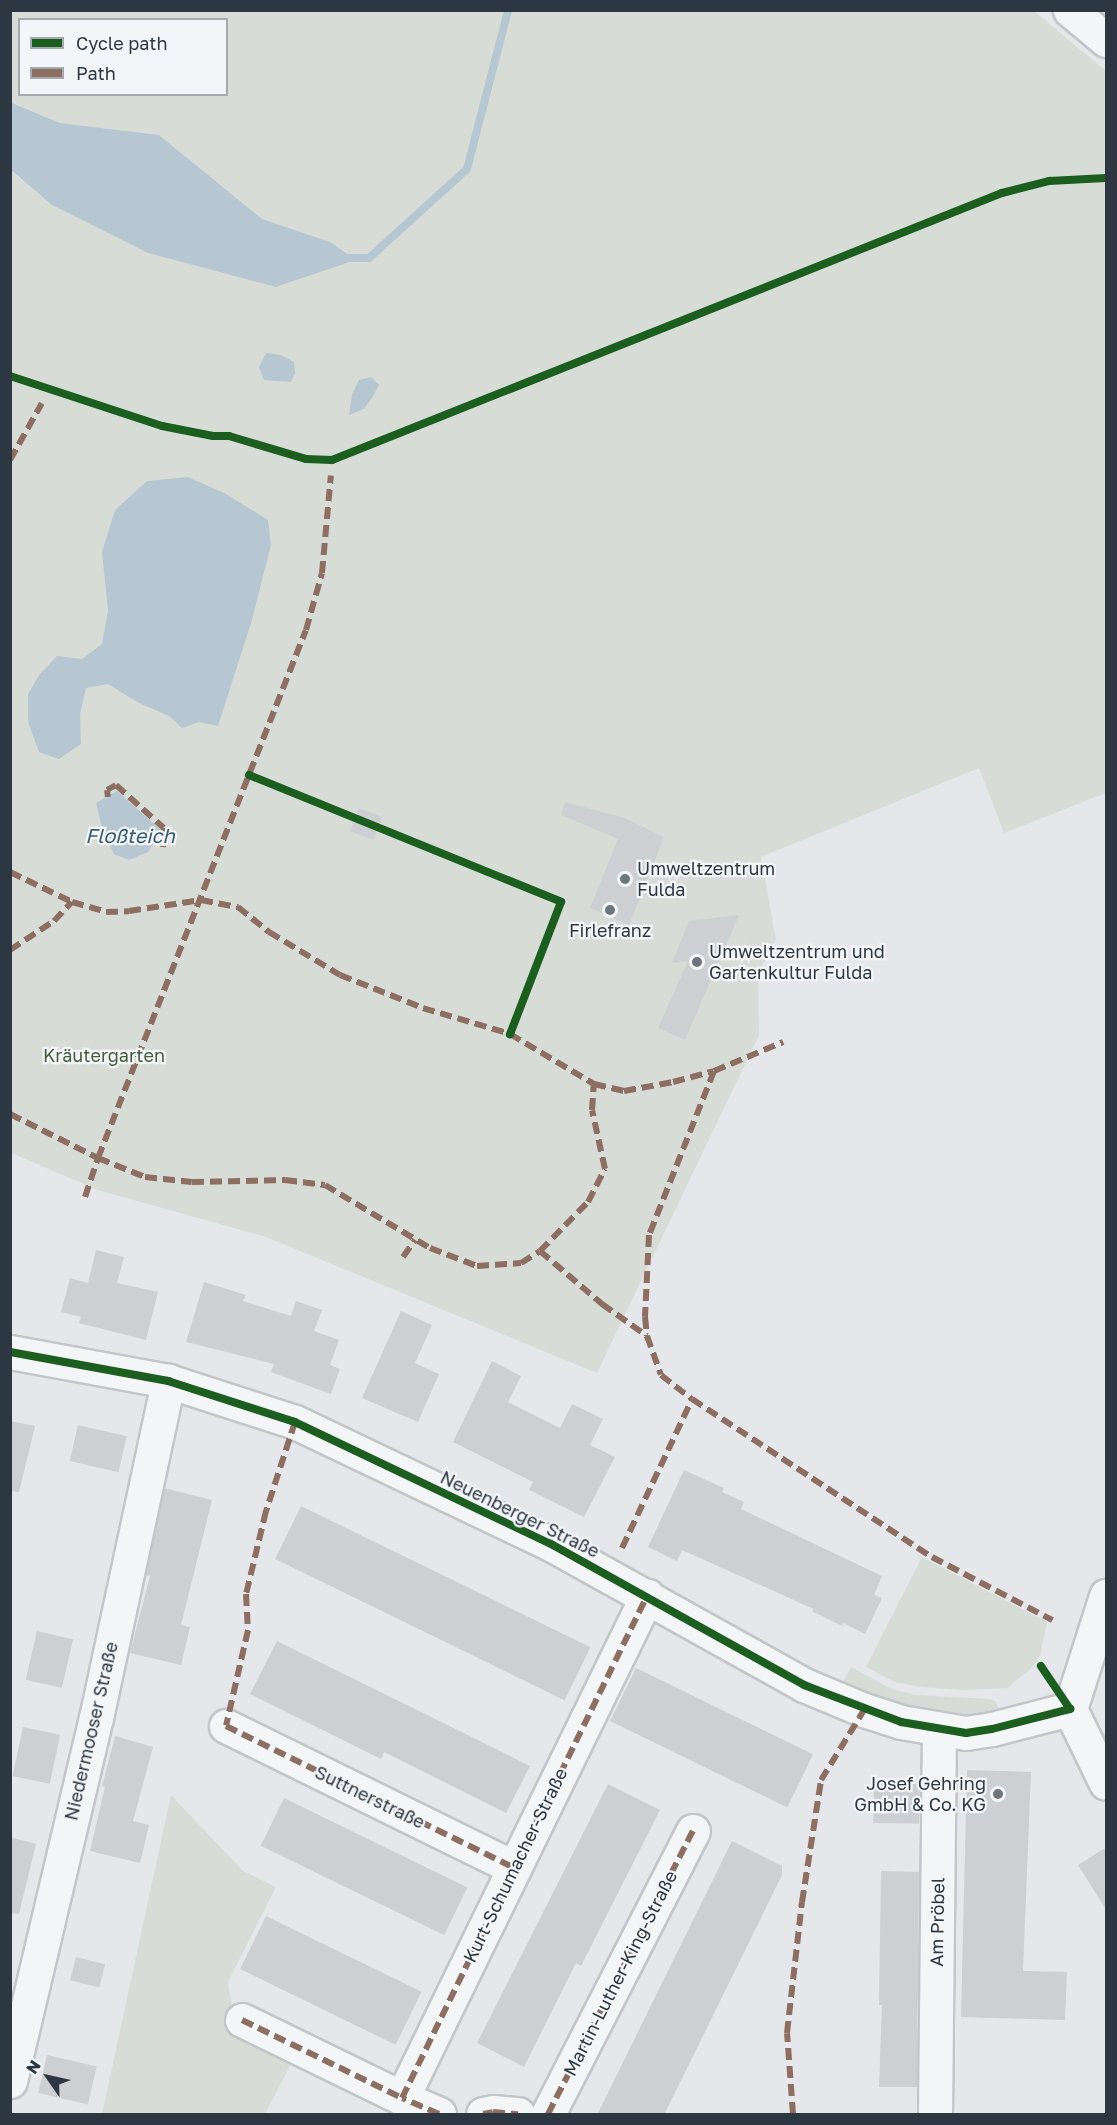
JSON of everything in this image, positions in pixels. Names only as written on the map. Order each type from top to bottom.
[{"type":"street","points":[[1070,10],[1107,40]]},
{"type":"street","name":"Neuenberger Straße","points":[[10,1352],[168,1381],[295,1422],[551,1544],[804,1685],[864,1710],[901,1722],[966,1733],[992,1729],[1070,1709]]},
{"type":"street","name":"Niedermooser Straße","points":[[10,2081],[24,1953],[96,1718],[168,1381]]},
{"type":"street","name":"Kurt-Schumacher-Straße","points":[[402,2098],[647,1596]]},
{"type":"street","points":[[1107,1596],[1070,1709],[1107,1783]]},
{"type":"street","name":"Suttnerstraße","points":[[226,1726],[514,1868]]},
{"type":"street","name":"Am Pröbel","points":[[935,2115],[939,1730]]},
{"type":"street","name":"Martin-Luther-King-Straße","points":[[548,2115],[693,1831]]},
{"type":"street","points":[[243,2020],[439,2115]]},
{"type":"street","points":[[483,2115],[493,2112],[518,2115]]},
{"type":"green space","name":"Kräutergarten","points":[[11,11],[1034,11],[1106,71],[1106,793],[1004,833],[979,768],[761,857],[776,940],[758,973],[759,1035],[597,1373],[266,1237],[98,1190],[11,1153],[10,170],[52,205],[148,253],[276,287],[356,260],[262,219],[159,135],[60,123],[11,102]]},
{"type":"green space","points":[[922,1557],[1047,1622],[1040,1656],[1032,1668],[1007,1688],[963,1690],[920,1687],[895,1682],[866,1667]]},
{"type":"green space","points":[[851,1667],[892,1689],[916,1695],[990,1699],[996,1702],[999,1709],[978,1714],[937,1716],[841,1686]]},
{"type":"green space","points":[[171,1795],[243,1871],[276,1887],[228,1982],[237,2033],[292,2062],[265,2114],[102,2114]]},
{"type":"water","points":[[10,102],[60,123],[159,135],[262,219],[330,242],[356,260],[276,287],[148,253],[52,205],[11,170]]},
{"type":"water","points":[[266,353],[281,355],[294,362],[295,373],[291,382],[264,380],[259,367]]},
{"type":"water","points":[[371,377],[379,385],[372,398],[364,409],[349,415],[352,394],[359,380]]},
{"type":"water","points":[[188,477],[226,494],[268,520],[271,545],[252,620],[218,726],[199,722],[182,728],[169,716],[137,702],[108,684],[86,688],[80,714],[81,744],[59,759],[39,752],[28,722],[28,694],[39,675],[57,656],[82,659],[102,644],[108,610],[102,552],[115,510],[147,481]]},
{"type":"water","name":"Floßteich","points":[[117,791],[162,831],[148,852],[129,860],[114,854],[103,832],[96,803]]},
{"type":"building","points":[[565,802],[625,818],[664,837],[629,925],[590,908],[618,839],[561,815]]},
{"type":"building","points":[[359,808],[382,817],[373,840],[350,831]]},
{"type":"building","name":"Umweltzentrum und Gartenkultur Fulda","points":[[739,915],[685,1040],[658,1028],[688,961],[672,963],[689,921]]},
{"type":"building","points":[[96,1250],[124,1257],[117,1283],[158,1292],[146,1340],[79,1323],[81,1317],[61,1312],[70,1278],[88,1283]]},
{"type":"building","points":[[204,1282],[246,1295],[243,1301],[291,1316],[296,1301],[322,1310],[314,1331],[339,1340],[330,1365],[340,1369],[331,1394],[271,1372],[274,1364],[186,1342]]},
{"type":"building","points":[[401,1311],[432,1325],[415,1363],[439,1374],[418,1422],[362,1398]]},
{"type":"building","points":[[492,1361],[521,1376],[508,1402],[560,1428],[572,1404],[603,1419],[590,1445],[615,1457],[584,1517],[529,1490],[533,1482],[453,1442]]},
{"type":"building","points":[[10,1421],[35,1426],[19,1492],[10,1491]]},
{"type":"building","points":[[78,1425],[127,1436],[118,1472],[70,1461]]},
{"type":"building","points":[[684,1470],[724,1488],[722,1492],[744,1502],[741,1509],[882,1576],[874,1595],[882,1598],[865,1634],[843,1623],[842,1626],[812,1611],[814,1609],[682,1550],[677,1561],[648,1547]]},
{"type":"building","points":[[164,1488],[212,1500],[181,1625],[190,1627],[181,1665],[130,1653],[150,1576],[146,1575]]},
{"type":"building","points":[[301,1506],[590,1647],[565,1700],[275,1559]]},
{"type":"building","points":[[37,1631],[73,1639],[62,1688],[26,1680]]},
{"type":"building","points":[[277,1641],[530,1766],[506,1813],[384,1752],[381,1759],[250,1694]]},
{"type":"building","points":[[636,1668],[813,1754],[787,1807],[610,1721]]},
{"type":"building","points":[[23,1727],[60,1735],[50,1784],[13,1776]]},
{"type":"building","points":[[115,1736],[153,1747],[133,1821],[149,1825],[140,1863],[90,1851],[105,1787],[102,1786]]},
{"type":"building","points":[[967,1770],[1031,1772],[1023,1971],[1067,1972],[1065,2020],[961,2017]]},
{"type":"building","points":[[874,1783],[920,1784],[919,1824],[873,1823]]},
{"type":"building","points":[[608,1784],[660,1810],[581,1966],[576,1963],[524,2067],[477,2043]]},
{"type":"building","points":[[284,1798],[467,1887],[444,1935],[261,1846]]},
{"type":"building","points":[[10,1837],[36,1844],[19,1914],[10,1913]]},
{"type":"building","points":[[732,1841],[782,1866],[782,1875],[664,2115],[597,2115]]},
{"type":"building","points":[[1107,1847],[1107,1911],[1078,1865]]},
{"type":"building","points":[[881,1871],[919,1872],[917,2087],[879,2087],[882,2005],[879,2005]]},
{"type":"building","points":[[266,1916],[421,1992],[396,2045],[240,1969]]},
{"type":"building","points":[[76,1957],[105,1964],[99,1988],[70,1980]]},
{"type":"building","points":[[47,2055],[97,2066],[88,2104],[38,2093]]},
{"type":"waterway","points":[[348,258],[369,258],[467,169],[508,10]]},
{"type":"marked path","points":[[10,460],[42,403]]},
{"type":"marked path","points":[[85,1197],[98,1158],[306,630],[322,573],[331,475]]},
{"type":"marked path","points":[[108,797],[107,790],[116,785],[164,828],[163,847]]},
{"type":"marked path","points":[[10,872],[72,902],[106,912],[129,911],[201,900],[238,907],[269,932],[340,975],[423,1008],[510,1034],[594,1084],[624,1091],[673,1082],[714,1071],[783,1042]]},
{"type":"marked path","points":[[10,950],[54,921],[72,902]]},
{"type":"marked path","points":[[714,1071],[649,1235],[645,1317],[647,1336],[661,1375],[692,1399],[932,1557],[1052,1620]]},
{"type":"marked path","points":[[10,1114],[98,1158],[145,1177],[192,1182],[285,1180],[325,1185],[430,1248],[477,1266],[521,1263],[540,1251],[588,1202],[605,1169],[592,1110],[594,1084]]},
{"type":"marked path","points":[[403,1257],[415,1240]]},
{"type":"marked path","points":[[540,1251],[602,1304],[647,1336]]},
{"type":"marked path","points":[[622,1548],[692,1399]]},
{"type":"marked path","points":[[295,1422],[266,1511],[246,1594],[248,1630],[226,1726],[514,1868]]},
{"type":"marked path","points":[[439,2114],[402,2098],[647,1596]]},
{"type":"marked path","points":[[793,2114],[787,2033],[802,1902],[821,1780],[864,1710]]},
{"type":"marked path","points":[[548,2114],[693,1831]]},
{"type":"marked path","points":[[242,2020],[402,2098]]},
{"type":"marked path","points":[[483,2114],[493,2112],[518,2114]]},
{"type":"cycle path","points":[[10,376],[162,426],[213,436],[229,436],[306,459],[332,460],[1002,193],[1049,181],[1106,178]]},
{"type":"cycle path","points":[[249,775],[561,902],[510,1034]]},
{"type":"cycle path","points":[[10,1352],[168,1381],[295,1422],[551,1544],[804,1685],[901,1722],[966,1733],[992,1729],[1070,1709],[1041,1666]]},
{"type":"place","name":"Umweltzentrum Fulda","points":[[625,879]]},
{"type":"place","name":"Firlefranz","points":[[610,910]]},
{"type":"place","name":"Umweltzentrum und Gartenkultur Fulda","points":[[697,962]]},
{"type":"place","name":"Josef Gehring GmbH & Co. KG","points":[[998,1794]]}]
